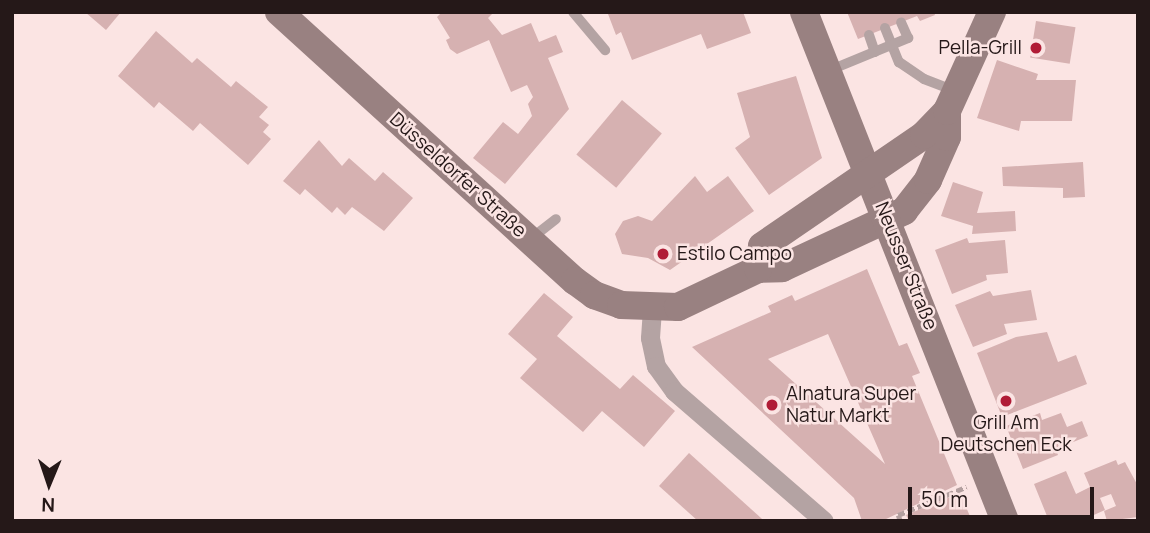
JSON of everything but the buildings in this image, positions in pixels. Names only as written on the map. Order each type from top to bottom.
[{"type":"main road","name":"Düsseldorfer Straße","points":[[279,12],[594,295],[652,309],[678,307],[758,269],[782,268],[904,211],[928,180],[947,137],[952,102]]},
{"type":"main road","name":"Neusser Straße","points":[[804,12],[889,220],[1005,521]]},
{"type":"main road","points":[[758,269],[762,246],[924,135],[952,102],[992,12]]},
{"type":"street","points":[[652,309],[650,338],[656,366],[674,391],[824,521]]},
{"type":"lane","points":[[573,12],[605,50]]},
{"type":"lane","points":[[827,71],[908,38],[901,22]]},
{"type":"lane","points":[[885,29],[899,61],[952,102]]},
{"type":"lane","points":[[869,35],[876,52]]},
{"type":"lane","points":[[530,240],[556,219]]},
{"type":"path","points":[[900,521],[898,515],[990,478]]},
{"type":"place","name":"Pella-Grill","points":[[1036,48]]},
{"type":"place","name":"Estilo Campo","points":[[663,254]]},
{"type":"place","name":"Grill Am Deutschen Eck","points":[[1006,401]]},
{"type":"place","name":"Alnatura Super Natur Markt","points":[[772,405]]}]
